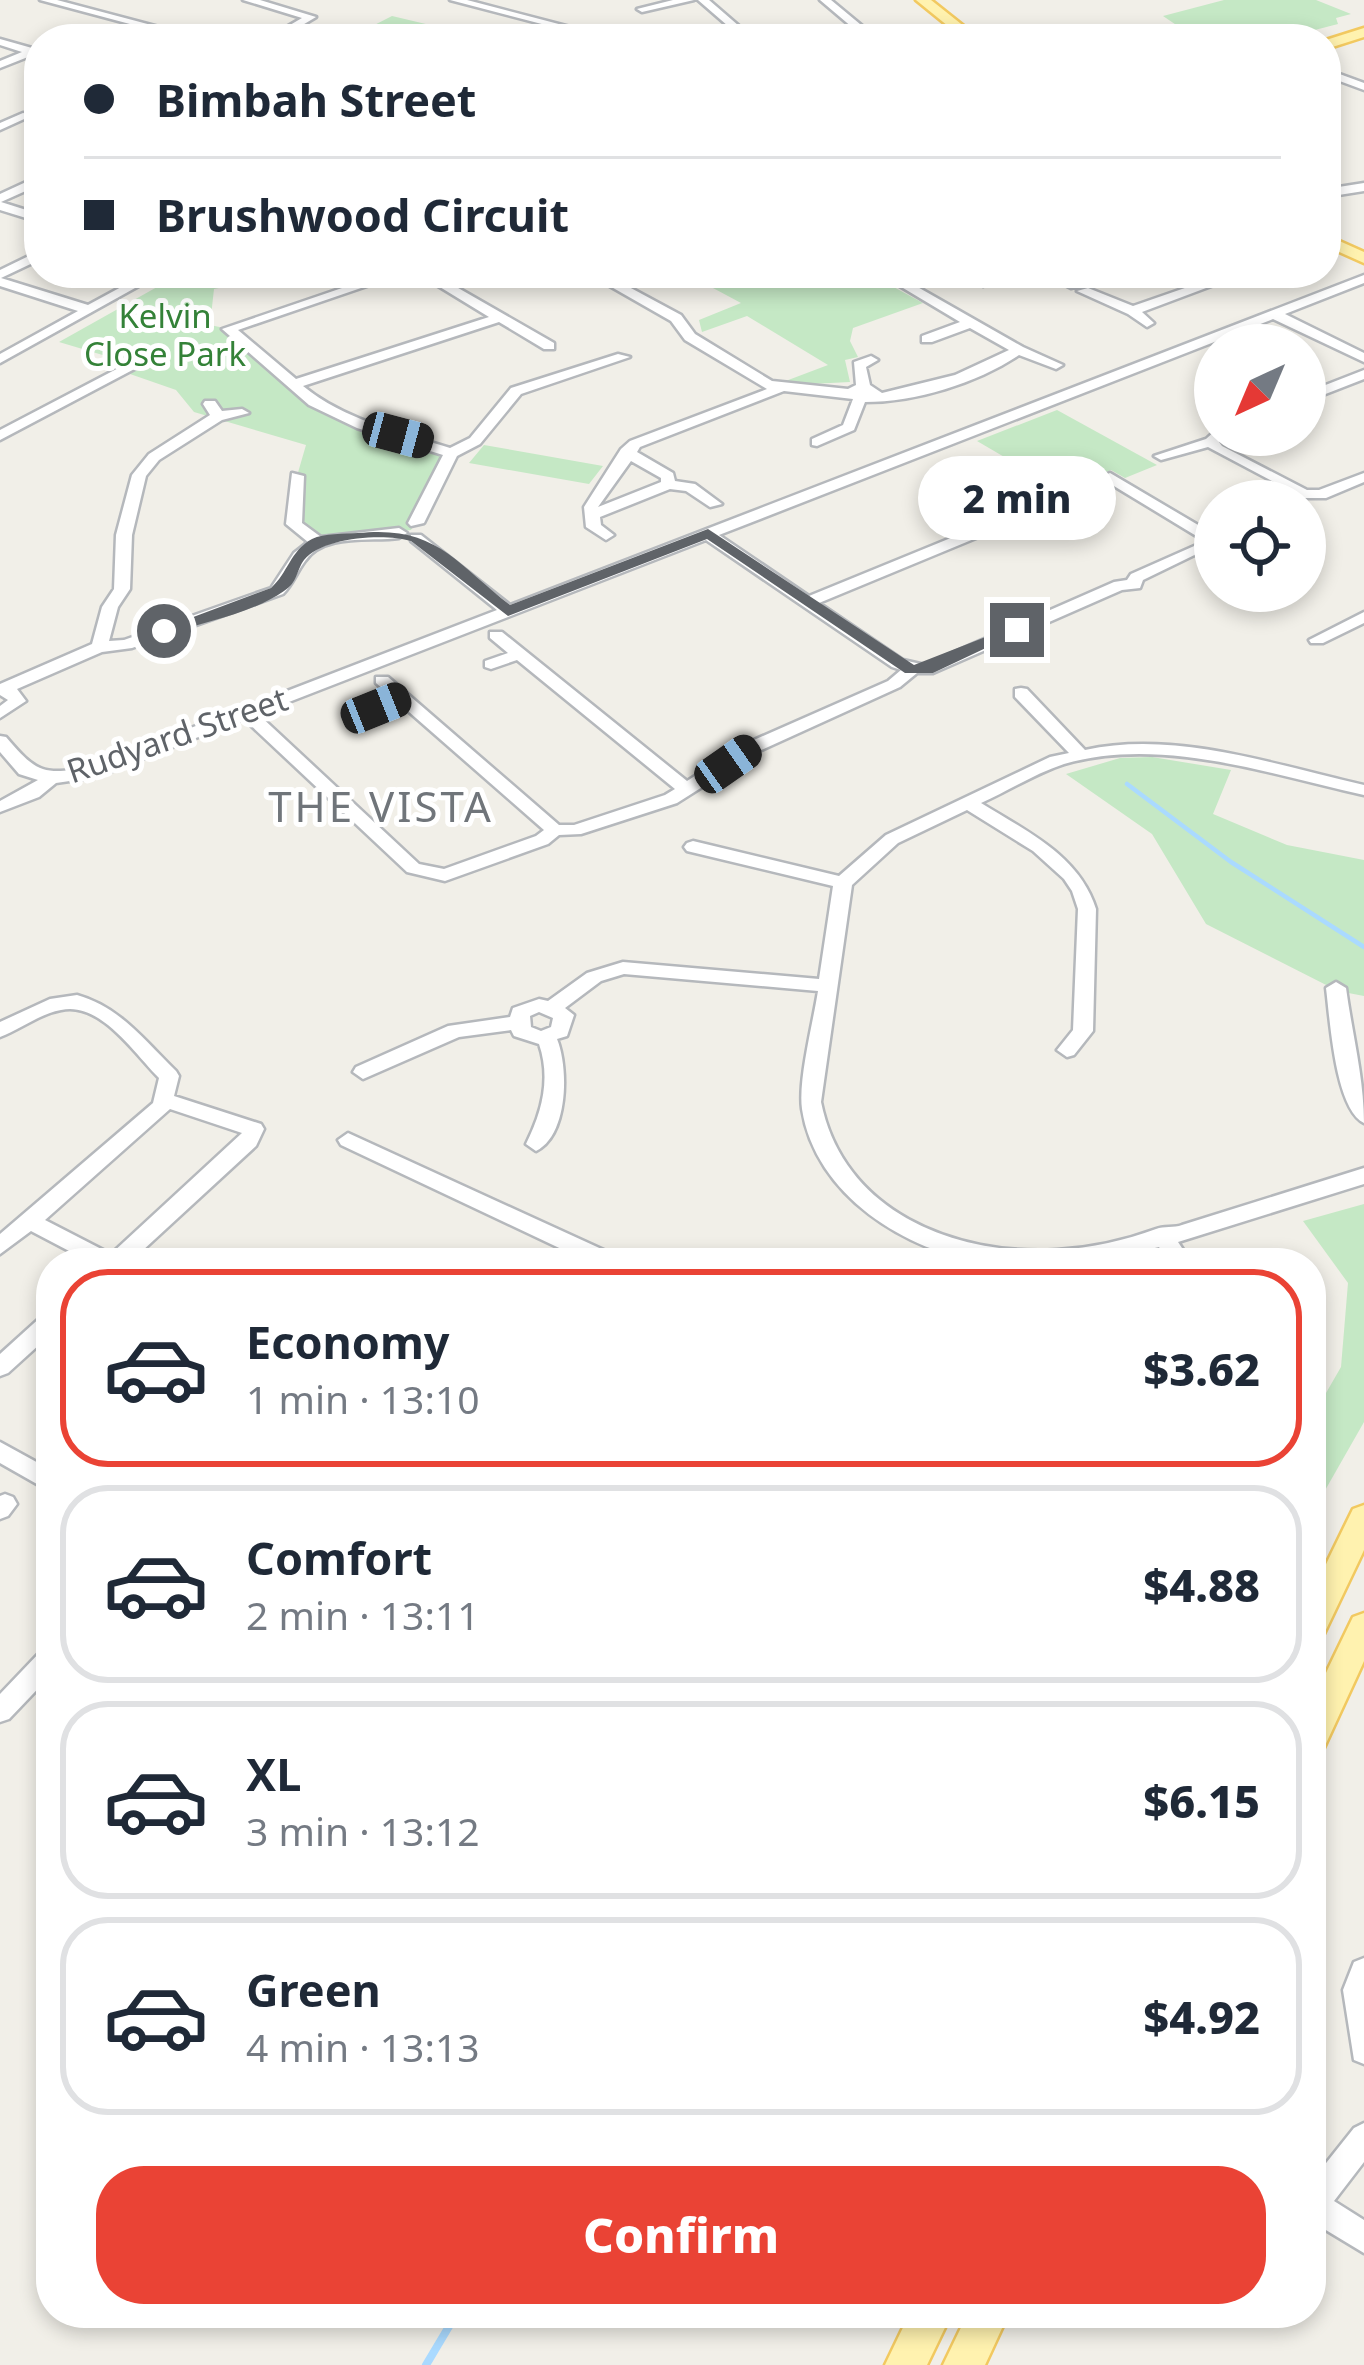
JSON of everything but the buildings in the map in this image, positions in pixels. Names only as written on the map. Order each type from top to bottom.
[{"type":"main road","points":[[902,0],[933,24]]},
{"type":"main road","points":[[923,0],[954,24]]},
{"type":"main road","points":[[1326,1597],[1364,1518]]},
{"type":"main road","points":[[1326,1708],[1364,1628]]},
{"type":"main road","points":[[904,2365],[924,2328]]},
{"type":"main road","points":[[963,2365],[981,2328]]},
{"type":"street","points":[[45,0],[141,24]]},
{"type":"street","points":[[248,0],[311,17],[298,24]]},
{"type":"street","points":[[455,0],[541,24]]},
{"type":"street","points":[[642,9],[689,0]]},
{"type":"street","points":[[703,0],[731,24]]},
{"type":"street","points":[[825,0],[855,24]]},
{"type":"street","points":[[1341,78],[1364,87]]},
{"type":"street","points":[[1341,85],[1351,82]]},
{"type":"street","points":[[28,288],[90,310]]},
{"type":"street","points":[[0,359],[129,288]]},
{"type":"street","points":[[353,288],[229,329],[314,402],[362,425],[451,453]]},
{"type":"street","points":[[448,288],[548,346]]},
{"type":"street","points":[[621,288],[676,318],[690,337],[778,389]]},
{"type":"street","points":[[912,288],[1018,350],[1056,365]]},
{"type":"street","points":[[1080,288],[1133,311],[1147,323]]},
{"type":"street","points":[[1133,311],[1198,288]]},
{"type":"street","name":"Rudyard Street","points":[[0,807],[34,794],[51,779],[91,773],[1334,288]]},
{"type":"street","points":[[1274,314],[1364,358]]},
{"type":"street","points":[[295,384],[499,317]]},
{"type":"street","points":[[927,339],[974,322]]},
{"type":"street","points":[[590,516],[626,452],[646,438],[778,389],[911,394],[1018,350]]},
{"type":"street","points":[[567,356],[584,368]]},
{"type":"street","points":[[410,531],[451,453],[475,441],[516,391],[623,357]]},
{"type":"street","points":[[816,444],[849,427],[862,394],[859,365],[871,360]]},
{"type":"street","points":[[0,436],[138,364]]},
{"type":"street","points":[[1326,389],[1364,374]]},
{"type":"street","points":[[99,647],[110,607],[122,589],[124,535],[139,475],[154,457],[214,410],[242,413]]},
{"type":"street","points":[[1161,456],[1194,445]]},
{"type":"street","points":[[626,452],[668,476],[668,484]]},
{"type":"street","points":[[1244,456],[1285,480]]},
{"type":"street","points":[[708,534],[807,602],[910,670],[927,670],[1207,546],[1211,539],[1110,477],[807,602]]},
{"type":"street","points":[[1326,491],[1364,477]]},
{"type":"street","points":[[318,542],[294,524],[299,480],[322,483]]},
{"type":"street","points":[[590,516],[668,484],[690,488],[715,503]]},
{"type":"street","points":[[590,516],[606,535]]},
{"type":"street","points":[[0,714],[18,701],[4,690],[99,647],[126,645],[277,591],[302,569],[296,560],[318,542],[410,531],[508,611]]},
{"type":"street","points":[[1317,640],[1364,617]]},
{"type":"street","points":[[496,635],[684,787]]},
{"type":"street","points":[[491,664],[519,654]]},
{"type":"street","points":[[247,713],[412,868],[446,875],[555,830],[575,830],[670,799],[684,787],[704,782],[753,747],[895,684],[910,670]]},
{"type":"street","points":[[382,680],[555,830]]},
{"type":"street","points":[[1021,693],[1079,753]]},
{"type":"street","points":[[376,708],[402,698]]},
{"type":"street","points":[[0,743],[25,770],[51,779]]},
{"type":"street","points":[[956,1248],[923,1236],[856,1193],[836,1171],[815,1132],[811,1102],[843,883],[892,839],[1079,753],[1154,748],[1191,752],[1364,790]]},
{"type":"street","points":[[968,803],[1061,866],[1083,891],[1088,909],[1083,1031],[1067,1050]]},
{"type":"street","points":[[694,847],[843,883]]},
{"type":"street","points":[[517,1023],[525,1009],[553,1007],[594,977],[623,968],[828,986]]},
{"type":"street","points":[[1336,988],[1347,1070],[1364,1116]]},
{"type":"street","points":[[0,1030],[46,1003],[65,998],[89,1001],[169,1076],[165,1100],[0,1246]]},
{"type":"street","points":[[517,1023],[530,1036],[546,1037],[564,1026],[564,1015],[553,1007]]},
{"type":"street","points":[[363,1072],[455,1031],[517,1023]]},
{"type":"street","points":[[536,1144],[548,1122],[560,1063],[546,1037]]},
{"type":"street","points":[[130,1248],[249,1141],[254,1129],[165,1100]]},
{"type":"street","points":[[348,1140],[578,1248]]},
{"type":"street","points":[[1106,1248],[1364,1176]]},
{"type":"street","points":[[29,1221],[83,1248]]},
{"type":"street","points":[[1162,1235],[1171,1248]]},
{"type":"street","points":[[0,1367],[36,1335]]},
{"type":"street","points":[[0,1451],[36,1473]]},
{"type":"street","points":[[0,1711],[36,1674]]},
{"type":"street","points":[[1364,1972],[1357,1990],[1364,2050]]},
{"type":"street","points":[[1326,2186],[1364,2138]]},
{"type":"street","points":[[1326,2213],[1364,2238]]},
{"type":"green space","points":[[1224,0],[1316,0],[1351,14],[1336,18],[1338,24],[1175,24],[1163,16]]},
{"type":"green space","points":[[392,16],[426,24],[376,24]]},
{"type":"green space","name":"Kelvin Close Park","points":[[155,288],[219,288],[214,289],[210,325],[229,329],[314,402],[451,453],[411,530],[318,542],[297,528],[297,476],[306,445],[194,412],[176,390],[130,374],[116,359],[59,342]]},
{"type":"green space","points":[[713,288],[896,288],[923,303],[853,328],[850,341],[858,357],[845,360],[850,382],[791,385],[783,382],[828,365],[747,316],[702,332],[699,320],[741,303]]},
{"type":"green space","points":[[1057,410],[1157,465],[1125,478],[1111,470],[1062,491],[977,441]]},
{"type":"green space","points":[[484,445],[603,466],[589,484],[469,463]]},
{"type":"green space","points":[[1152,757],[1231,770],[1213,814],[1287,845],[1364,860],[1364,996],[1338,991],[1206,924],[1152,834],[1066,774],[1120,758]]},
{"type":"green space","points":[[1364,1204],[1364,1422],[1326,1489],[1326,1393],[1341,1367],[1348,1283],[1303,1221]]},
{"type":"waterway","points":[[1127,784],[1231,862],[1364,947]]},
{"type":"waterway","points":[[426,2365],[448,2328]]},
{"type":"district","name":"THE VISTA","points":[[381,807]]},
{"type":"route","points":[[164,631],[277,591],[290,579],[296,560],[318,542],[399,533],[416,538],[508,611],[708,534],[910,670],[927,670],[1017,630]]}]
